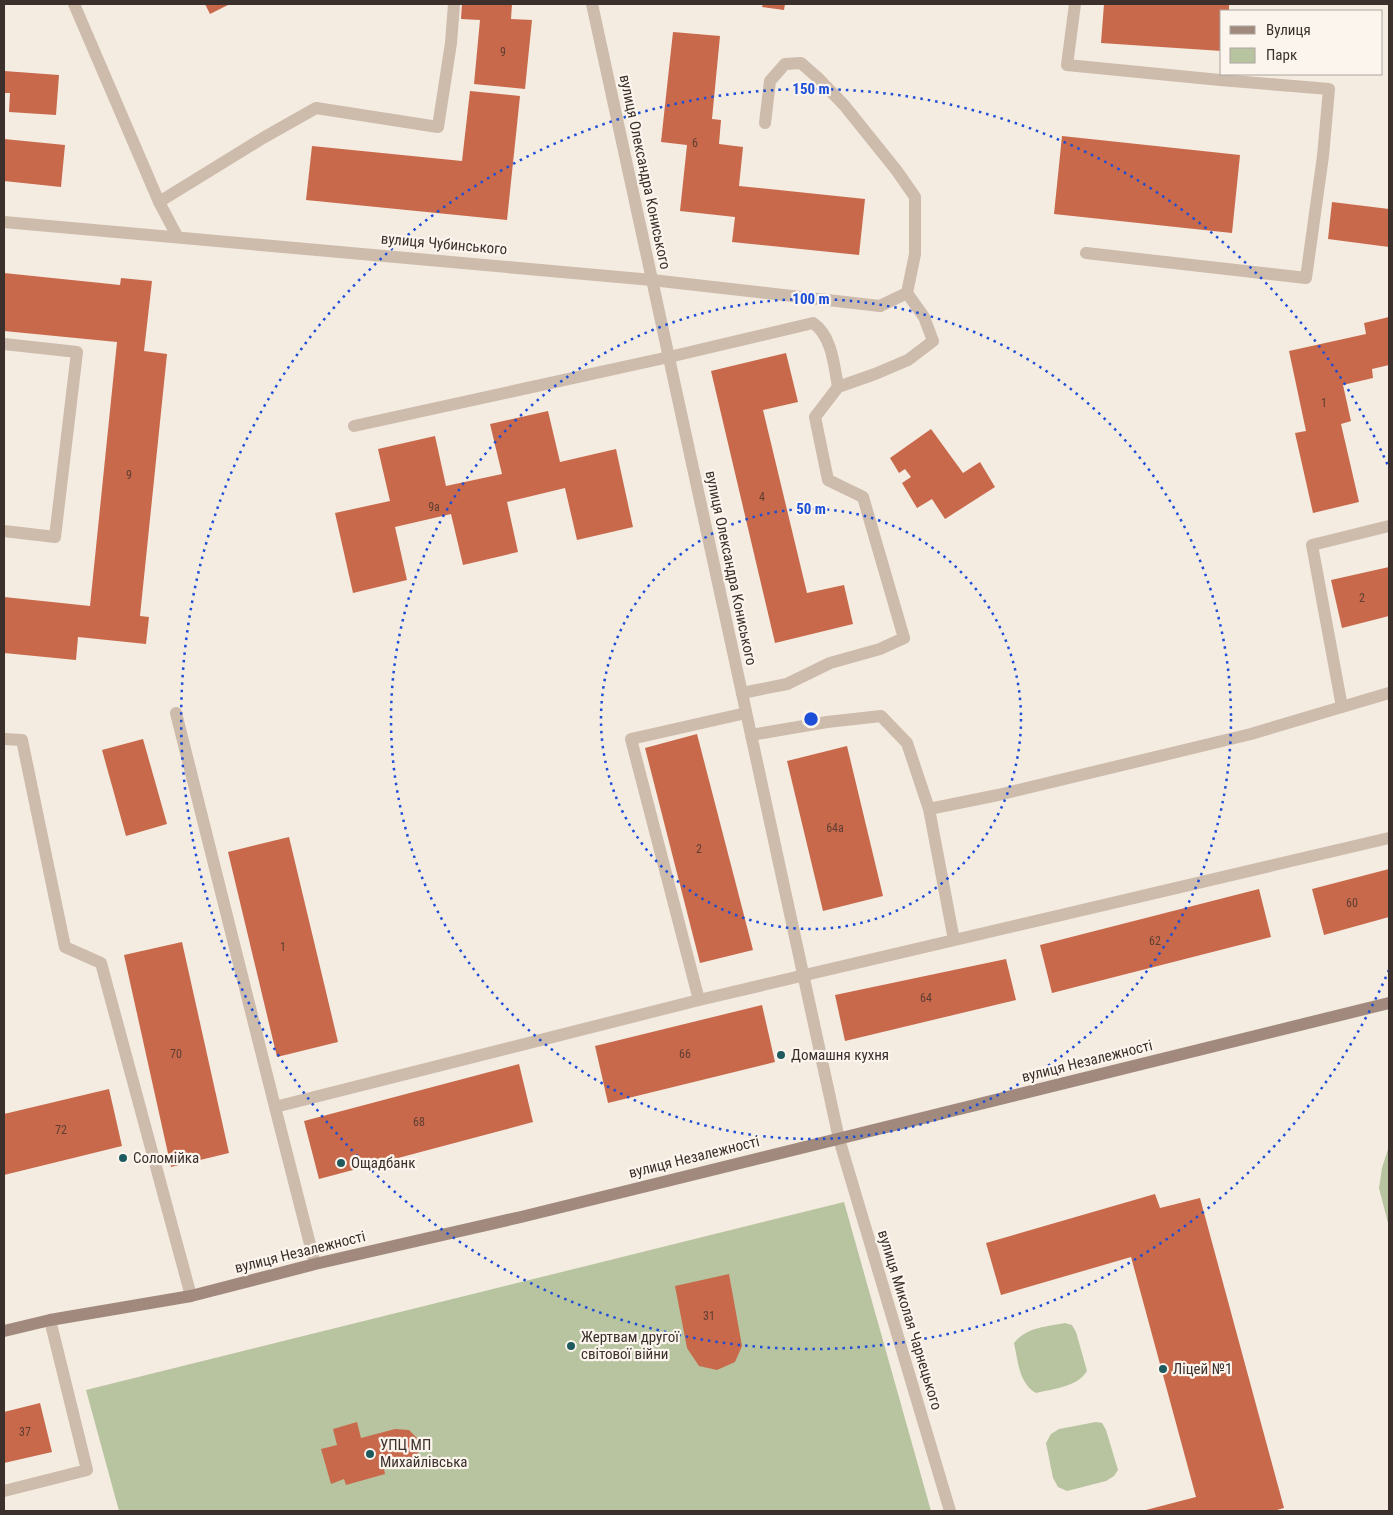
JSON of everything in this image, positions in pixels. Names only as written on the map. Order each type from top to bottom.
[{"type":"main road","name":"вулиця Незалежності","points":[[4,1331],[50,1320],[191,1296],[315,1264],[521,1217],[1389,1003]]},
{"type":"street","points":[[74,4],[159,202],[177,236]]},
{"type":"street","points":[[159,202],[316,108],[438,127],[451,43],[454,4]]},
{"type":"street","name":"вулиця Олександра Кониського","points":[[592,4],[839,1138]]},
{"type":"street","points":[[1075,4],[1067,65],[1329,89],[1323,156],[1306,278],[1086,253]]},
{"type":"street","points":[[742,693],[787,684],[830,664],[880,650],[904,638],[863,497],[828,480],[816,417],[838,387],[908,360],[933,341],[924,317],[906,293],[915,254],[915,197],[897,171],[844,105],[818,78],[801,64],[785,64],[770,82],[766,123]]},
{"type":"street","name":"вулиця Чубинського","points":[[4,222],[652,280],[880,306],[906,293]]},
{"type":"street","points":[[354,426],[669,357],[813,323],[820,328],[831,349],[838,387]]},
{"type":"street","points":[[4,344],[77,352],[55,537],[4,531]]},
{"type":"street","points":[[1342,707],[1312,545],[1389,526]]},
{"type":"street","points":[[929,809],[998,795],[1251,734],[1389,694]]},
{"type":"street","points":[[176,713],[315,1264]]},
{"type":"street","points":[[699,1000],[632,739],[746,713]]},
{"type":"street","points":[[751,735],[827,722],[882,716],[907,743],[929,809],[954,940]]},
{"type":"street","points":[[4,739],[22,740],[65,947],[101,962],[191,1296]]},
{"type":"street","points":[[275,1107],[699,1000],[1389,838]]},
{"type":"street","name":"вулиця Миколая Чарнецького","points":[[839,1138],[950,1511]]},
{"type":"street","points":[[4,1491],[88,1470],[50,1320]]},
{"type":"green space","points":[[1389,1146],[1389,1227],[1379,1188],[1382,1168]]},
{"type":"green space","points":[[844,1202],[931,1511],[119,1511],[86,1390]]},
{"type":"green space","points":[[1065,1323],[1072,1325],[1076,1332],[1087,1371],[1071,1384],[1036,1393],[1030,1389],[1023,1378],[1014,1343],[1031,1331]]},
{"type":"green space","points":[[1096,1422],[1102,1423],[1106,1430],[1118,1470],[1114,1476],[1106,1481],[1067,1491],[1058,1487],[1053,1478],[1046,1443],[1051,1434],[1059,1429]]},
{"type":"building","points":[[205,4],[230,4],[210,14]]},
{"type":"building","points":[[462,4],[512,4],[511,19],[532,20],[525,89],[474,84],[480,20],[461,19]]},
{"type":"building","points":[[763,4],[785,4],[784,10],[762,7]]},
{"type":"building","points":[[1104,4],[1229,4],[1229,10],[1220,10],[1220,51],[1101,43]]},
{"type":"building","points":[[673,32],[720,36],[712,119],[721,120],[719,144],[743,147],[739,186],[865,199],[859,255],[732,242],[735,217],[680,211],[687,145],[661,142]]},
{"type":"building","points":[[4,71],[59,75],[56,115],[9,112],[10,93],[4,93]]},
{"type":"building","points":[[470,91],[520,96],[507,220],[306,200],[312,146],[462,161]]},
{"type":"building","points":[[1062,136],[1240,155],[1232,233],[1054,214]]},
{"type":"building","points":[[4,139],[65,145],[61,187],[4,181]]},
{"type":"building","points":[[1332,202],[1389,209],[1389,247],[1328,239]]},
{"type":"building","points":[[4,273],[120,285],[121,278],[152,281],[144,351],[167,354],[140,616],[149,617],[146,644],[78,637],[76,660],[4,653],[4,597],[90,606],[117,342],[4,331]]},
{"type":"building","points":[[1389,317],[1389,365],[1372,369],[1373,378],[1343,385],[1351,421],[1341,424],[1359,502],[1313,513],[1295,433],[1306,431],[1289,351],[1366,334],[1364,323]]},
{"type":"building","points":[[786,353],[798,402],[763,410],[807,593],[844,585],[853,624],[775,643],[711,371]]},
{"type":"building","points":[[548,411],[560,462],[616,449],[633,527],[577,540],[565,488],[507,502],[518,552],[463,565],[451,514],[395,527],[407,580],[353,593],[335,513],[390,501],[378,449],[435,436],[446,486],[502,474],[490,424]]},
{"type":"building","points":[[931,429],[963,473],[980,462],[995,487],[945,519],[932,499],[917,508],[902,483],[911,477],[905,469],[899,473],[890,458]]},
{"type":"building","points":[[1389,567],[1389,616],[1342,628],[1331,580]]},
{"type":"building","points":[[697,734],[753,950],[700,963],[645,748]]},
{"type":"building","points":[[143,739],[167,824],[126,836],[102,750]]},
{"type":"building","points":[[847,746],[883,896],[823,911],[787,761]]},
{"type":"building","points":[[289,837],[338,1042],[277,1057],[228,852]]},
{"type":"building","points":[[1389,869],[1389,917],[1324,935],[1312,889]]},
{"type":"building","points":[[1259,889],[1271,937],[1052,993],[1040,945]]},
{"type":"building","points":[[182,942],[229,1153],[171,1167],[124,955]]},
{"type":"building","points":[[1006,959],[1016,1000],[845,1041],[835,995]]},
{"type":"building","points":[[762,1005],[775,1062],[608,1103],[595,1046]]},
{"type":"building","points":[[519,1064],[533,1122],[319,1179],[304,1121]]},
{"type":"building","points":[[109,1089],[122,1146],[4,1175],[4,1114]]},
{"type":"building","points":[[1155,1194],[1160,1208],[1200,1198],[1284,1508],[1273,1511],[1142,1511],[1196,1497],[1131,1257],[1001,1295],[986,1243]]},
{"type":"building","points":[[729,1274],[742,1346],[735,1362],[717,1370],[699,1366],[687,1348],[675,1286]]},
{"type":"building","points":[[40,1403],[52,1452],[4,1463],[4,1412]]},
{"type":"building","name":"УПЦ МП Михайлівська","points":[[357,1422],[361,1438],[395,1429],[409,1430],[418,1439],[420,1450],[414,1458],[384,1469],[385,1474],[346,1485],[344,1479],[331,1484],[321,1449],[337,1445],[333,1429]]},
{"type":"place","name":"Домашня кухня","points":[[781,1055]]},
{"type":"place","name":"Соломійка","points":[[123,1158]]},
{"type":"place","name":"Ощадбанк","points":[[341,1163]]},
{"type":"place","name":"Жертвам другої світової війни","points":[[571,1346]]},
{"type":"place","name":"Ліцей №1","points":[[1163,1369]]},
{"type":"place","name":"УПЦ МП Михайлівська","points":[[370,1454]]}]
